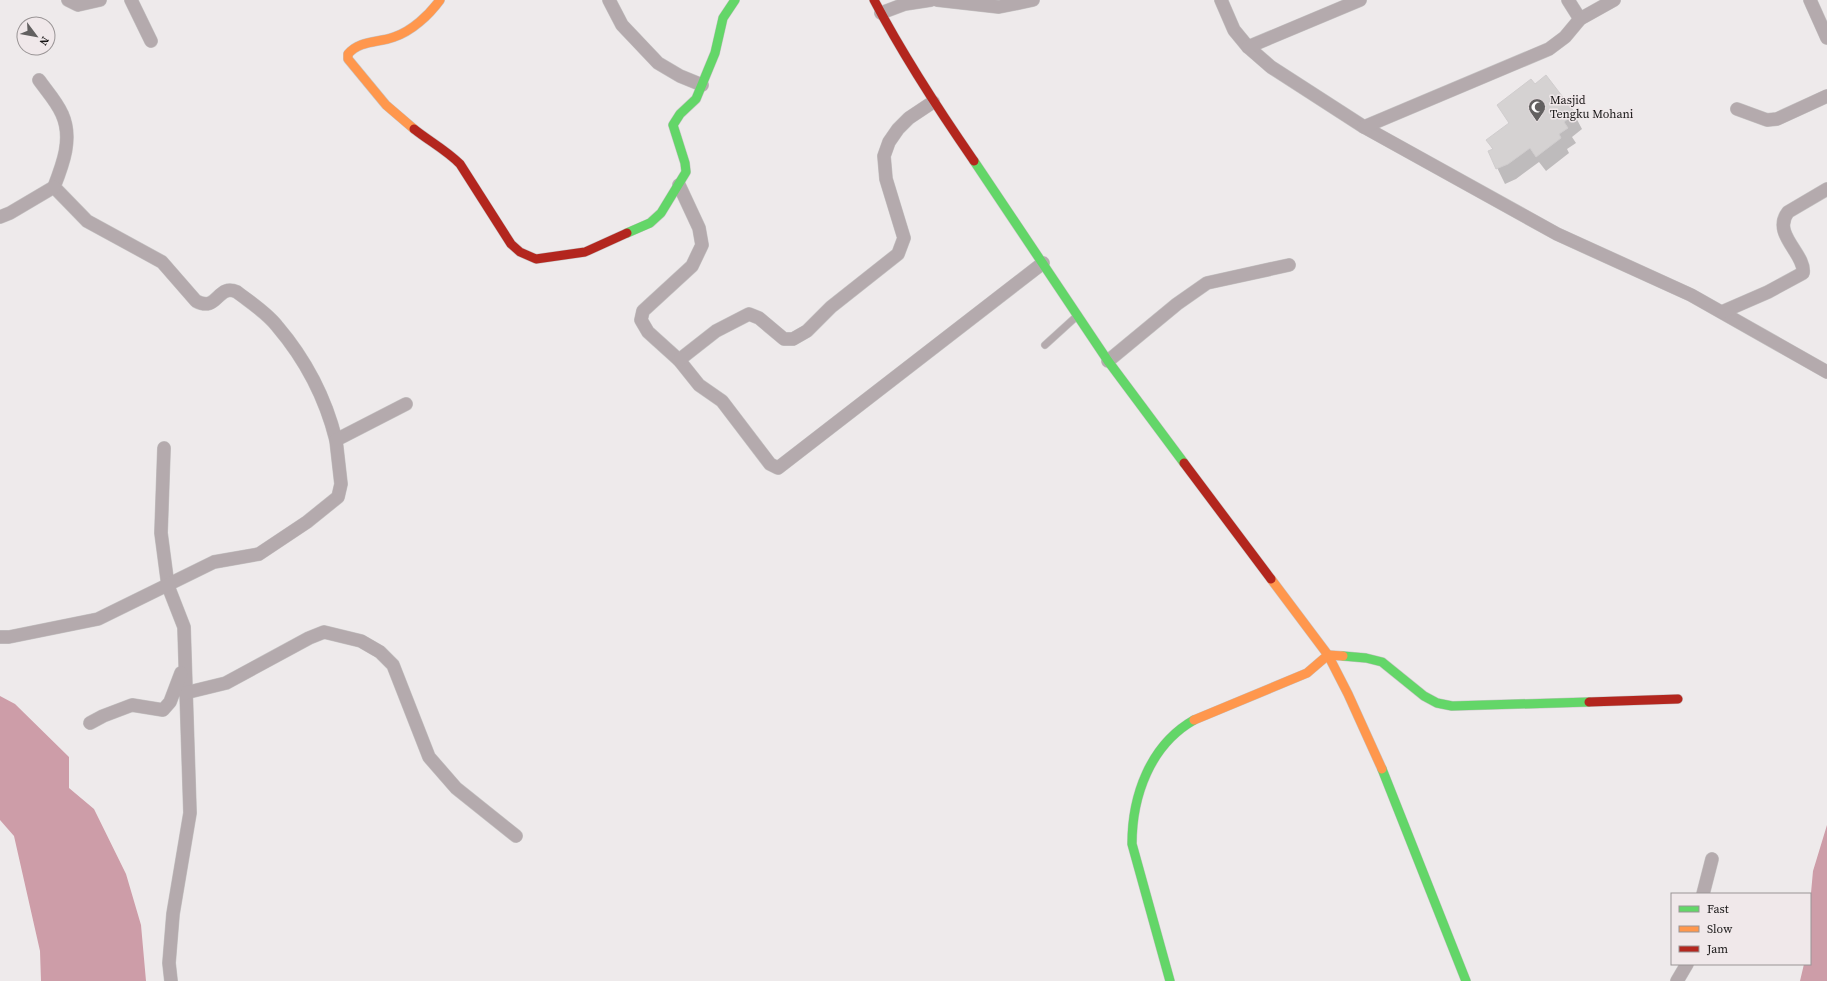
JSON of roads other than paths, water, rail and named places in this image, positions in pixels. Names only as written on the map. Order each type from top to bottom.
[{"type":"street","points":[[68,0],[78,5],[100,0]]},
{"type":"street","points":[[132,0],[151,41]]},
{"type":"street","points":[[440,0],[437,6],[417,23],[394,37],[356,46],[348,54],[348,59],[386,105],[430,142],[452,156],[460,164],[511,244],[520,252],[536,259],[585,252],[650,223],[661,213],[686,172],[685,163],[674,134],[673,125],[680,114],[696,100],[715,53],[723,18],[735,0]]},
{"type":"street","points":[[609,0],[622,25],[658,63],[680,76],[702,86]]},
{"type":"street","points":[[874,0],[933,102],[999,197],[1108,361],[1328,655],[1349,694],[1376,752],[1466,981]]},
{"type":"street","points":[[881,14],[905,4],[931,0]]},
{"type":"street","points":[[936,0],[999,7],[1033,0]]},
{"type":"street","points":[[1221,0],[1234,30],[1248,47],[1271,67],[1364,127],[1557,234],[1691,295],[1827,372]]},
{"type":"street","points":[[1248,47],[1360,0]]},
{"type":"street","points":[[1568,0],[1580,19]]},
{"type":"street","points":[[1364,127],[1549,49],[1565,37],[1580,19],[1614,0]]},
{"type":"street","points":[[1810,0],[1827,38]]},
{"type":"street","points":[[0,217],[10,214],[54,187],[66,154],[66,133],[62,114],[39,80]]},
{"type":"street","points":[[1737,109],[1767,120],[1777,119],[1827,96]]},
{"type":"street","points":[[679,360],[716,331],[748,314],[759,318],[784,339],[793,339],[806,331],[831,307],[898,254],[904,238],[886,179],[884,156],[889,142],[898,129],[909,118],[933,102]]},
{"type":"street","points":[[679,185],[698,228],[702,245],[692,266],[643,311],[641,320],[648,332],[679,360],[699,385],[722,401],[770,464],[778,468],[1043,263]]},
{"type":"street","points":[[0,637],[9,637],[98,618],[168,586],[214,562],[259,554],[332,503],[338,497],[341,484],[336,440],[330,417],[318,385],[277,324],[237,292],[230,289],[226,290],[210,304],[203,304],[196,301],[162,262],[87,221],[54,187]]},
{"type":"street","points":[[1722,312],[1800,275],[1803,269],[1785,233],[1783,222],[1784,217],[1788,212],[1827,189]]},
{"type":"street","points":[[1108,361],[1177,304],[1207,283],[1289,265]]},
{"type":"street","points":[[336,440],[406,404]]},
{"type":"street","points":[[164,448],[161,533],[168,586],[184,627],[184,666],[190,813],[173,914],[169,963],[171,981]]},
{"type":"street","points":[[185,693],[226,683],[309,638],[324,632],[361,641],[380,652],[392,665],[429,756],[456,788],[516,836]]},
{"type":"street","points":[[1170,981],[1167,965],[1132,844],[1132,820],[1147,769],[1170,738],[1184,726],[1206,714],[1307,673],[1328,655],[1366,658],[1382,662],[1424,696],[1437,703],[1452,706],[1678,699]]},
{"type":"street","points":[[90,723],[102,716],[132,705],[163,710],[170,702],[184,666]]},
{"type":"street","points":[[1702,893],[1712,859]]},
{"type":"street","points":[[1677,981],[1686,965]]},
{"type":"lane","points":[[1045,345],[1078,315]]},
{"type":"place","name":"Masjid Tengku Mohani","points":[[1537,122]]}]
